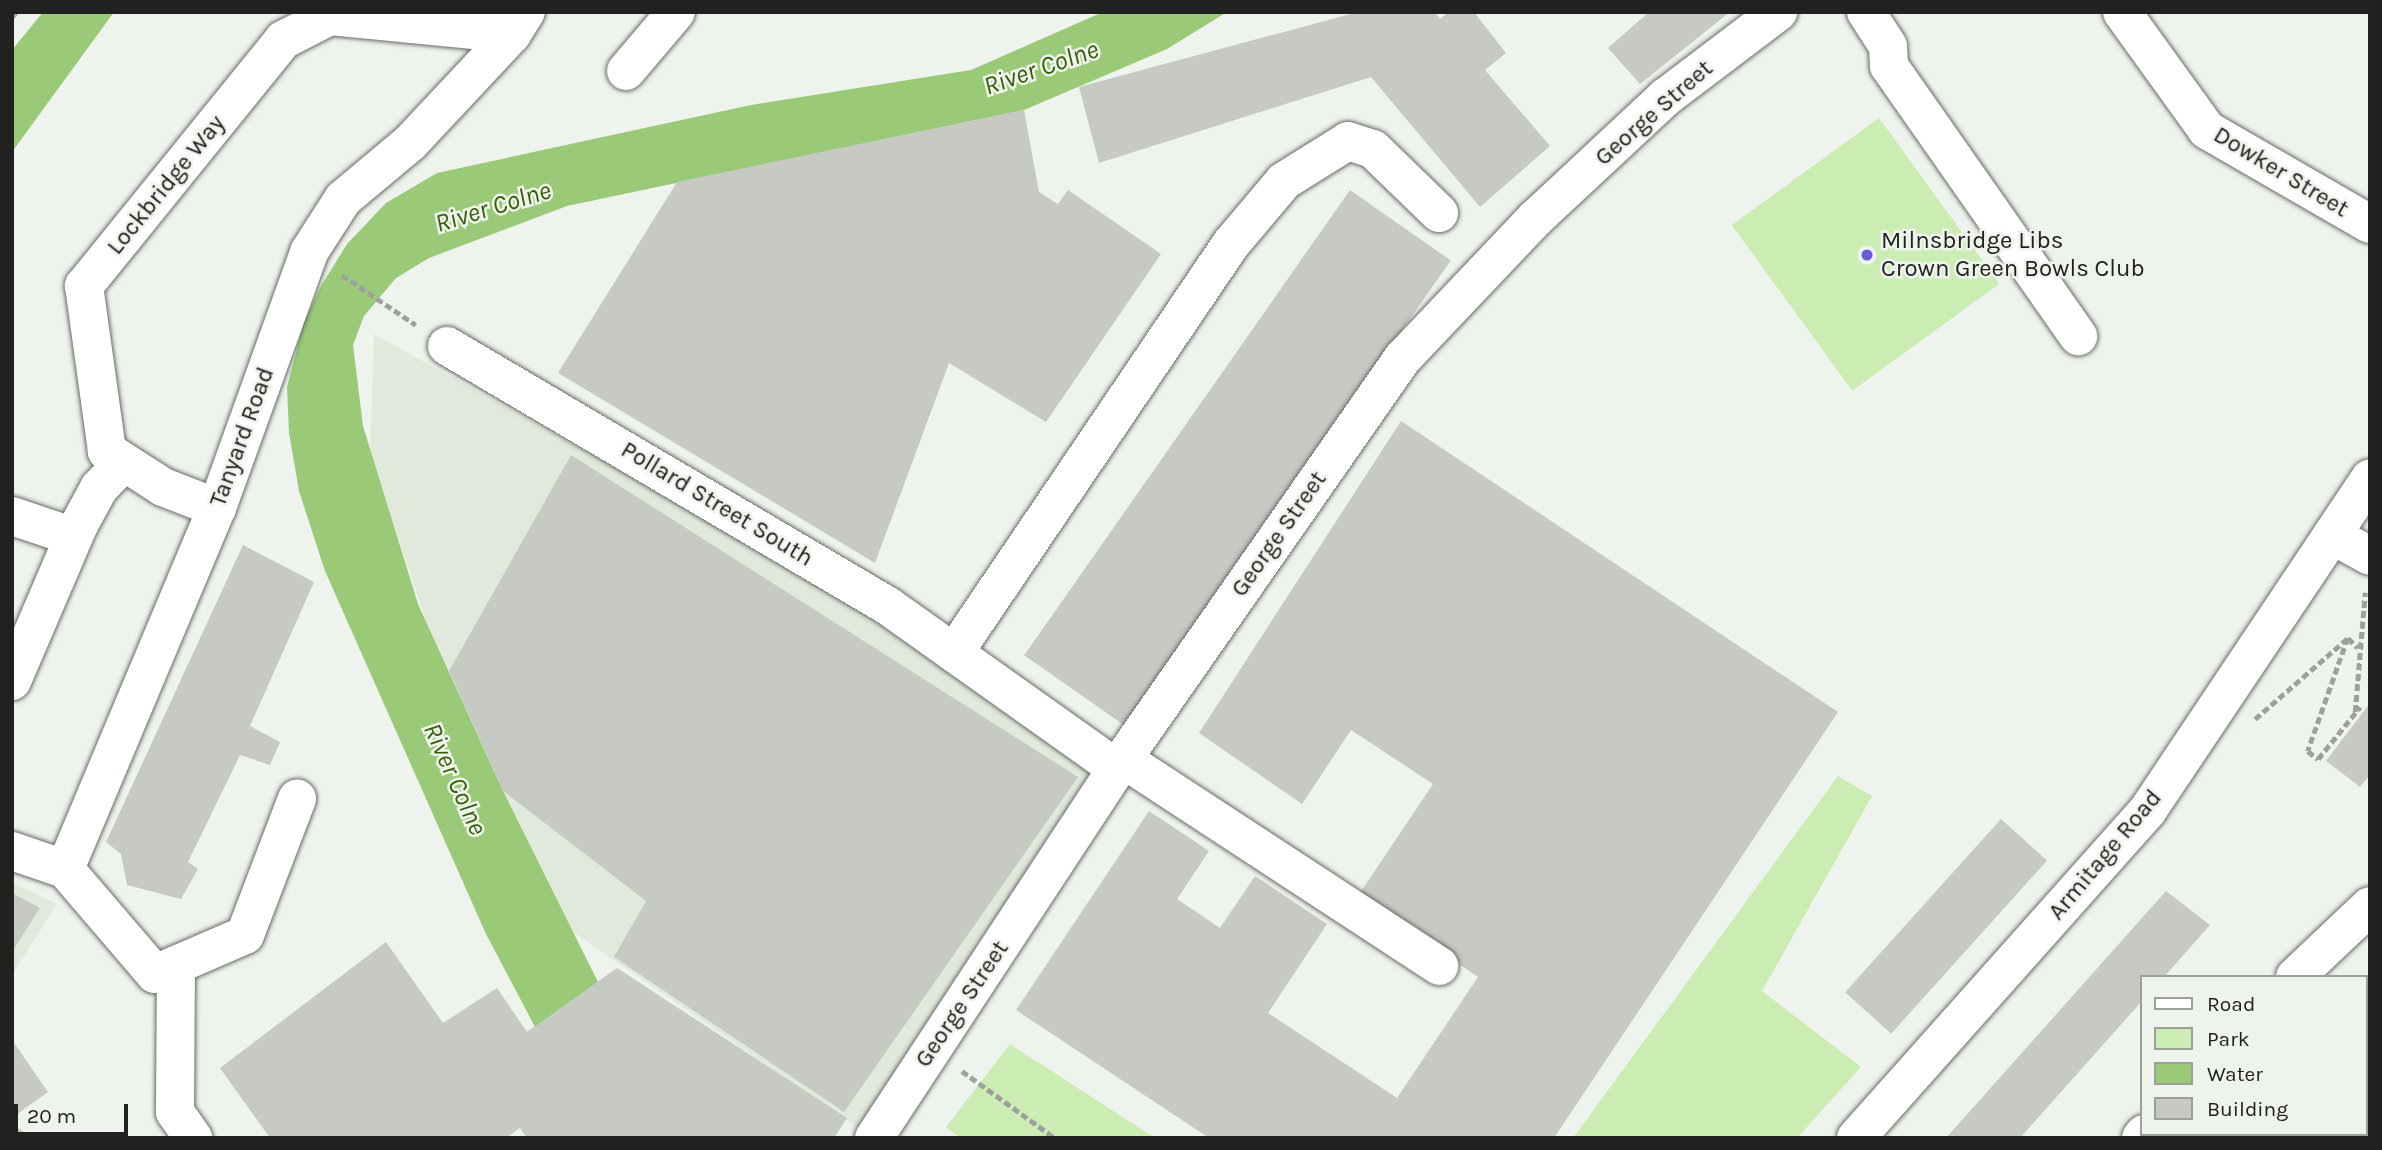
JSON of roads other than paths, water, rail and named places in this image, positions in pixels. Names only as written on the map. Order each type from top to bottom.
[{"type":"street","points":[[626,71],[676,12]]},
{"type":"street","name":"George Street","points":[[874,1138],[1120,764],[1404,358],[1535,219],[1665,97],[1778,12]]},
{"type":"street","points":[[1866,12],[1888,46],[1889,66],[2078,336]]},
{"type":"street","name":"Dowker Street","points":[[2122,12],[2207,130],[2370,224]]},
{"type":"street","name":"Lockbridge Way","points":[[217,509],[163,487],[107,451],[84,286],[283,40],[330,16],[519,23]]},
{"type":"street","name":"Tanyard Road","points":[[65,869],[217,509],[309,252],[343,199],[410,143],[519,23]]},
{"type":"street","points":[[954,653],[1231,244],[1284,181],[1348,141],[1373,149],[1439,213]]},
{"type":"street","name":"Pollard Street South","points":[[447,346],[888,606],[1120,764],[1439,966]]},
{"type":"street","points":[[12,681],[74,537],[99,488],[124,462]]},
{"type":"street","name":"Armitage Road","points":[[1856,1138],[2148,810],[2370,478]]},
{"type":"street","points":[[12,516],[74,537]]},
{"type":"street","points":[[2332,535],[2368,568]]},
{"type":"street","points":[[12,851],[65,869],[155,974],[245,935],[297,799]]},
{"type":"street","points":[[2297,975],[2370,906]]},
{"type":"street","points":[[176,965],[175,1112],[193,1138]]},
{"type":"water","points":[[43,12],[114,12],[12,152],[12,50]]},
{"type":"water","name":"River Colne","points":[[1103,12],[1227,12],[1167,49],[1024,110],[567,206],[429,258],[396,278],[364,316],[353,345],[363,426],[418,604],[503,791],[598,982],[535,1027],[486,934],[325,571],[299,491],[289,433],[287,387],[304,322],[321,286],[347,244],[386,203],[437,173],[751,105],[971,70]]},
{"type":"place","name":"Milnsbridge Libs Crown Green Bowls Club","points":[[1867,255]]}]
